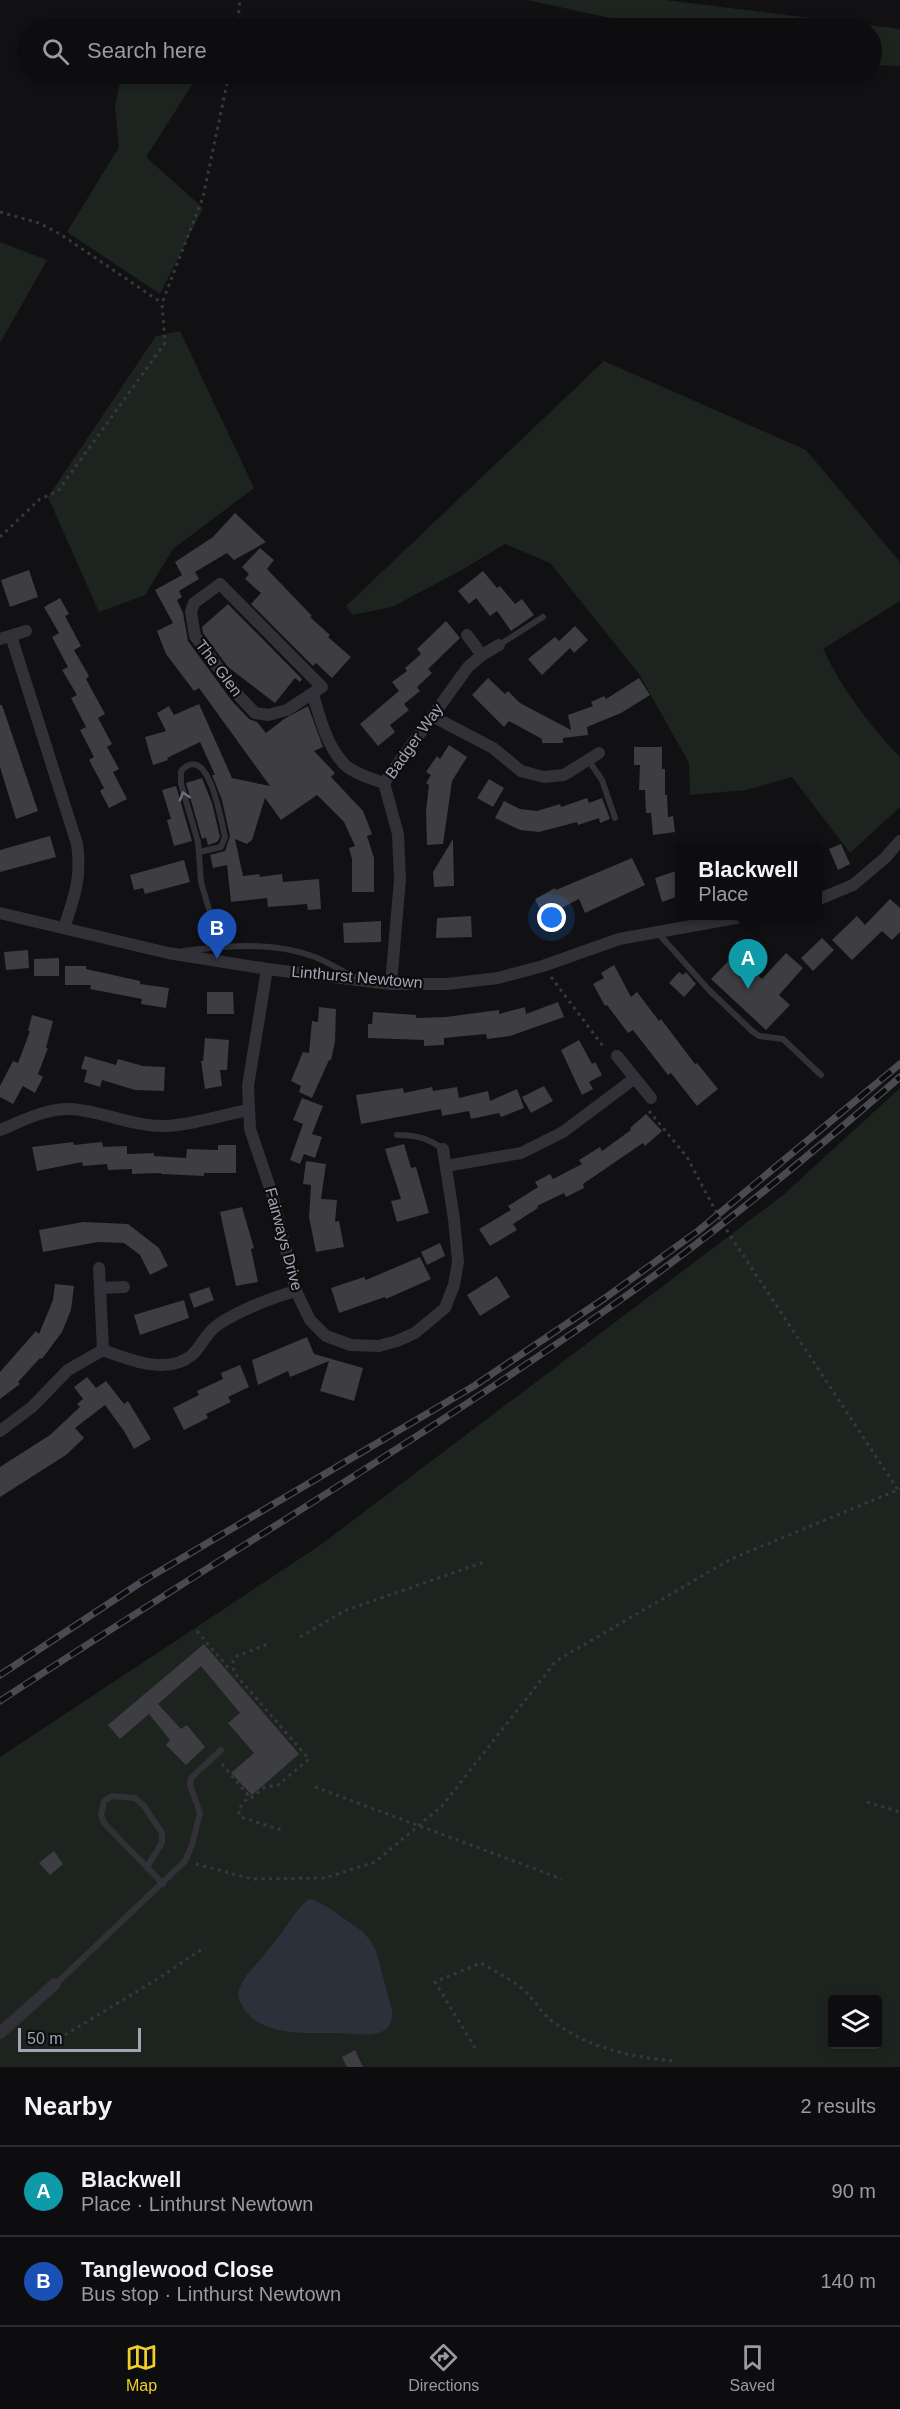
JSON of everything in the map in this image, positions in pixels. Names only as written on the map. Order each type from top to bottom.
[{"type":"street","name":"The Glen","points":[[220,584],[322,687],[313,695],[287,710],[268,715],[255,713],[239,696],[195,636],[191,612],[194,603],[220,584]]},
{"type":"street","points":[[26,631],[5,638],[77,844],[80,862],[78,886],[64,928]]},
{"type":"street","points":[[467,635],[482,655]]},
{"type":"street","name":"Badger Way","points":[[391,984],[400,879],[398,834],[384,783],[468,667],[499,645]]},
{"type":"street","name":"The Glen","points":[[313,695],[334,750],[346,766],[384,783]]},
{"type":"street","points":[[432,716],[493,748],[521,771],[544,777],[564,775],[594,757]]},
{"type":"street","points":[[822,898],[853,885],[885,858],[900,840]]},
{"type":"street","name":"Linthurst Newtown","points":[[0,913],[168,953],[267,969],[391,984],[447,984],[498,978],[543,966],[619,939],[721,920]]},
{"type":"street","name":"Fairways Drive","points":[[267,969],[248,1086],[250,1129],[272,1194],[296,1291],[310,1320],[326,1336],[351,1346],[380,1346],[415,1333],[445,1308],[454,1286],[458,1262],[443,1149]]},
{"type":"street","points":[[617,1056],[651,1098]]},
{"type":"street","points":[[446,1166],[521,1153],[562,1132],[634,1078]]},
{"type":"street","points":[[0,1130],[48,1112],[69,1109],[144,1124],[167,1126],[248,1110]]},
{"type":"street","points":[[99,1268],[103,1350]]},
{"type":"street","points":[[100,1288],[124,1287]]},
{"type":"street","points":[[0,1431],[32,1407],[68,1370],[103,1350],[135,1361],[156,1364],[176,1363],[192,1355],[207,1333],[219,1323],[278,1296],[296,1291]]},
{"type":"street","points":[[0,2033],[55,1984]]},
{"type":"lane","points":[[499,645],[543,617]]},
{"type":"lane","points":[[594,757],[615,818]]},
{"type":"lane","points":[[200,852],[221,847],[225,837],[208,775],[204,769],[195,764],[184,767],[180,776],[200,852],[201,882],[220,947]]},
{"type":"lane","points":[[657,932],[709,990],[752,1031],[759,1036],[783,1039],[821,1075]]},
{"type":"lane","points":[[168,953],[220,947],[265,946],[314,956],[358,980]]},
{"type":"lane","points":[[397,1135],[416,1135],[432,1141],[443,1149]]},
{"type":"lane","points":[[55,1984],[185,1861],[192,1845],[200,1813],[190,1785],[191,1778],[221,1750]]},
{"type":"lane","points":[[147,1867],[162,1843],[160,1828],[135,1798],[112,1796],[104,1801],[101,1815],[104,1823],[163,1884]]},
{"type":"path","points":[[238,18],[240,0]]},
{"type":"path","points":[[0,537],[40,499],[58,491],[165,343],[162,303],[203,197],[227,84]]},
{"type":"path","points":[[0,212],[39,223],[60,234],[162,303]]},
{"type":"path","points":[[543,966],[611,1057],[617,1056]]},
{"type":"path","points":[[185,1861],[252,1879],[324,1878],[375,1862],[442,1806],[556,1661],[731,1559],[899,1489],[722,1223],[687,1157],[644,1104],[651,1098]]},
{"type":"path","points":[[300,1637],[344,1611],[487,1562]]},
{"type":"path","points":[[197,1631],[231,1671]]},
{"type":"path","points":[[251,1798],[265,1787],[278,1785],[309,1760],[236,1676],[233,1668],[234,1657],[268,1644]]},
{"type":"path","points":[[220,1761],[248,1795],[238,1810],[241,1817],[284,1831]]},
{"type":"path","points":[[315,1787],[561,1879]]},
{"type":"path","points":[[867,1802],[900,1812]]},
{"type":"path","points":[[65,2035],[205,1947]]},
{"type":"path","points":[[475,2048],[435,1982],[481,1963],[521,1988],[550,2020],[582,2040],[641,2058],[674,2061]]},
{"type":"shaded area","points":[[527,0],[665,0],[811,18],[611,18]]},
{"type":"shaded area","points":[[882,27],[900,29],[900,66],[882,65]]},
{"type":"shaded area","points":[[120,84],[193,84],[146,157],[203,208],[160,294],[67,232],[119,147],[115,105]]},
{"type":"shaded area","points":[[0,242],[47,260],[0,343]]},
{"type":"shaded area","points":[[180,331],[254,488],[173,549],[145,595],[99,612],[48,497],[156,336]]},
{"type":"shaded area","points":[[604,361],[806,450],[900,562],[900,601],[823,649],[857,706],[900,757],[900,807],[850,853],[792,777],[746,790],[690,795],[689,763],[639,674],[550,563],[505,544],[392,607],[353,615],[346,606]]},
{"type":"shaded area","points":[[900,1088],[900,2067],[0,2067],[0,1757],[319,1546],[782,1196]]},
{"type":"shaded area","points":[[309,1899],[329,1908],[362,1931],[370,1940],[376,1951],[392,2010],[392,2018],[385,2030],[368,2034],[284,2031],[260,2023],[243,2007],[238,1995],[243,1981]]},
{"type":"building","points":[[235,513],[266,542],[234,560],[227,553],[195,572],[199,579],[179,591],[182,597],[177,600],[183,613],[188,641],[232,701],[249,719],[257,722],[266,733],[284,719],[308,706],[323,747],[314,751],[335,773],[331,777],[363,811],[372,834],[367,836],[374,858],[374,892],[352,892],[352,859],[349,848],[355,846],[344,822],[317,795],[281,820],[265,798],[252,840],[247,844],[235,839],[243,876],[260,874],[259,877],[282,874],[283,882],[319,879],[321,909],[308,910],[307,904],[268,907],[267,898],[231,902],[227,865],[213,868],[210,855],[225,851],[230,836],[222,800],[212,775],[215,775],[200,742],[167,758],[168,760],[153,765],[145,737],[166,731],[157,713],[169,706],[174,715],[199,704],[232,778],[270,786],[199,688],[194,691],[166,654],[157,631],[173,623],[155,590],[182,575],[175,562],[213,537]]},
{"type":"building","points":[[260,548],[274,560],[267,569],[312,616],[310,617],[330,635],[328,637],[351,657],[332,678],[316,663],[313,666],[251,604],[261,593],[245,579],[249,574],[242,567]]},
{"type":"building","points":[[29,570],[38,597],[10,607],[1,580]]},
{"type":"building","points":[[483,571],[515,604],[522,599],[534,615],[511,631],[497,611],[490,616],[476,598],[469,604],[458,591]]},
{"type":"building","points":[[60,598],[69,614],[65,616],[81,646],[74,650],[89,676],[86,679],[105,714],[98,718],[112,744],[107,747],[119,769],[113,772],[127,799],[109,808],[100,791],[104,788],[89,760],[94,757],[80,730],[86,727],[71,698],[77,695],[62,670],[68,667],[52,637],[59,633],[44,607]]},
{"type":"building","points":[[228,604],[302,679],[300,682],[295,678],[275,703],[228,667],[203,633],[202,627]]},
{"type":"building","points":[[446,621],[460,638],[428,669],[432,673],[417,687],[420,691],[404,704],[409,710],[390,725],[395,732],[378,746],[360,724],[399,691],[392,682],[407,671],[405,668],[421,654],[417,649]]},
{"type":"building","points":[[575,626],[588,640],[574,653],[570,648],[542,675],[528,659],[555,637],[559,641]]},
{"type":"building","points":[[488,678],[505,694],[508,691],[520,703],[571,730],[568,715],[593,706],[591,702],[604,696],[606,699],[639,678],[650,695],[621,713],[587,727],[588,735],[563,738],[563,743],[542,743],[542,739],[509,721],[504,727],[472,695]]},
{"type":"building","points":[[0,705],[2,705],[38,811],[16,819],[0,767]]},
{"type":"building","points":[[449,745],[467,757],[452,781],[443,844],[427,845],[426,811],[429,785],[426,783],[431,775],[426,772],[437,756],[440,759]]},
{"type":"building","points":[[634,747],[662,747],[662,769],[665,769],[668,817],[673,816],[675,832],[653,835],[651,813],[646,813],[645,790],[639,790],[640,765],[634,765]]},
{"type":"building","points":[[202,778],[212,803],[220,837],[217,842],[208,845],[206,837],[202,839],[186,783]]},
{"type":"building","points":[[489,779],[504,788],[493,807],[477,798]]},
{"type":"building","points":[[176,786],[192,841],[174,846],[167,820],[171,819],[162,790]]},
{"type":"building","points":[[587,798],[589,803],[602,798],[610,819],[600,823],[599,818],[578,825],[577,822],[539,832],[520,830],[495,818],[504,801],[520,809],[537,811],[560,804],[561,807]]},
{"type":"building","points":[[50,836],[56,857],[0,872],[0,850]]},
{"type":"building","points":[[453,839],[454,886],[434,887],[433,872]]},
{"type":"building","points":[[841,844],[850,864],[838,870],[829,849]]},
{"type":"building","points":[[632,858],[645,885],[585,913],[579,899],[544,917],[535,899],[555,888],[556,890]]},
{"type":"building","points":[[184,860],[190,882],[145,894],[143,888],[134,890],[130,875]]},
{"type":"building","points":[[675,871],[675,897],[662,902],[655,878]]},
{"type":"building","points":[[890,899],[900,908],[900,932],[892,940],[882,931],[852,960],[832,940],[857,916],[865,925]]},
{"type":"building","points":[[471,916],[472,937],[436,938],[437,918]]},
{"type":"building","points":[[381,921],[381,942],[344,943],[343,923]]},
{"type":"building","points":[[822,938],[834,950],[813,971],[801,958]]},
{"type":"building","points":[[28,950],[29,968],[6,970],[4,952]]},
{"type":"building","points":[[786,953],[803,968],[779,995],[790,1005],[766,1030],[711,979],[735,954],[762,979]]},
{"type":"building","points":[[59,958],[59,976],[34,976],[34,959]]},
{"type":"building","points":[[614,965],[631,997],[637,992],[718,1089],[697,1106],[671,1073],[668,1075],[633,1030],[628,1033],[607,1005],[605,1006],[593,984],[604,978],[601,973]]},
{"type":"building","points":[[65,966],[86,966],[86,969],[140,981],[140,984],[169,988],[166,1008],[141,1004],[142,999],[90,989],[91,985],[65,985]]},
{"type":"building","points":[[679,972],[683,975],[686,972],[696,984],[684,997],[669,983]]},
{"type":"building","points":[[207,992],[233,992],[234,1014],[207,1014]]},
{"type":"building","points":[[558,1002],[564,1017],[510,1036],[487,1039],[486,1034],[444,1038],[444,1045],[424,1046],[424,1040],[368,1038],[368,1024],[372,1024],[373,1012],[416,1015],[416,1018],[446,1017],[499,1010],[499,1014],[525,1007],[526,1014]]},
{"type":"building","points":[[319,1007],[336,1009],[335,1042],[331,1060],[312,1098],[299,1092],[301,1086],[291,1081],[303,1052],[309,1053],[312,1021],[318,1022]]},
{"type":"building","points":[[32,1015],[53,1021],[46,1048],[48,1048],[38,1074],[43,1077],[35,1093],[23,1086],[13,1104],[0,1097],[0,1086],[13,1061],[18,1063],[30,1031],[28,1031]]},
{"type":"building","points":[[205,1038],[229,1040],[227,1070],[220,1070],[222,1086],[205,1089],[201,1061],[203,1061]]},
{"type":"building","points":[[579,1040],[592,1064],[595,1062],[602,1075],[589,1082],[593,1089],[582,1095],[561,1050]]},
{"type":"building","points":[[85,1056],[116,1065],[118,1059],[143,1066],[165,1067],[164,1091],[135,1090],[102,1080],[100,1087],[84,1082],[87,1070],[81,1069]]},
{"type":"building","points":[[544,1086],[553,1101],[531,1113],[522,1097]]},
{"type":"building","points":[[432,1087],[433,1091],[457,1087],[459,1098],[488,1091],[490,1101],[517,1089],[524,1108],[501,1117],[499,1113],[471,1119],[469,1111],[442,1116],[441,1109],[361,1124],[356,1095],[403,1088],[404,1093]]},
{"type":"building","points":[[302,1098],[323,1106],[312,1134],[322,1137],[315,1158],[304,1154],[300,1164],[290,1160],[303,1124],[293,1120]]},
{"type":"building","points":[[646,1114],[662,1131],[645,1146],[643,1143],[583,1184],[584,1188],[566,1197],[564,1193],[537,1206],[538,1208],[513,1224],[517,1230],[490,1246],[479,1229],[511,1210],[508,1206],[538,1187],[535,1182],[550,1174],[553,1179],[582,1164],[579,1160],[600,1147],[602,1151],[631,1130],[630,1128]]},
{"type":"building","points":[[73,1142],[74,1145],[102,1142],[103,1147],[127,1146],[127,1154],[154,1153],[154,1156],[186,1158],[187,1149],[218,1150],[218,1145],[236,1145],[236,1173],[204,1173],[204,1176],[161,1173],[132,1174],[132,1169],[108,1170],[107,1164],[83,1166],[82,1162],[37,1171],[32,1147]]},
{"type":"building","points":[[404,1144],[411,1168],[416,1167],[429,1213],[397,1222],[391,1201],[401,1199],[385,1149]]},
{"type":"building","points":[[306,1161],[326,1164],[321,1199],[337,1200],[335,1222],[339,1221],[344,1247],[316,1252],[309,1217],[311,1185],[303,1184]]},
{"type":"building","points":[[242,1207],[254,1248],[251,1249],[258,1282],[236,1286],[220,1212]]},
{"type":"building","points":[[83,1222],[128,1224],[159,1248],[168,1266],[150,1275],[140,1255],[124,1243],[98,1242],[43,1252],[39,1230]]},
{"type":"building","points":[[440,1243],[445,1256],[427,1265],[421,1252]]},
{"type":"building","points":[[420,1257],[431,1279],[386,1299],[385,1297],[339,1313],[331,1288],[364,1277],[366,1280]]},
{"type":"building","points":[[497,1276],[510,1297],[480,1316],[467,1295]]},
{"type":"building","points":[[55,1284],[74,1286],[71,1310],[62,1332],[42,1359],[40,1358],[18,1382],[20,1384],[0,1399],[0,1372],[36,1331],[39,1334],[53,1300]]},
{"type":"building","points":[[209,1287],[214,1300],[194,1308],[189,1294]]},
{"type":"building","points":[[184,1300],[189,1318],[140,1335],[134,1315]]},
{"type":"building","points":[[307,1337],[314,1354],[363,1368],[354,1401],[320,1391],[329,1361],[290,1377],[288,1371],[258,1385],[252,1360]]},
{"type":"building","points":[[240,1365],[249,1387],[228,1397],[231,1402],[206,1414],[208,1418],[184,1430],[173,1408],[199,1395],[197,1391],[223,1379],[221,1373]]},
{"type":"building","points":[[87,1377],[96,1388],[106,1381],[124,1404],[128,1401],[151,1439],[134,1449],[105,1405],[75,1428],[84,1438],[66,1455],[0,1497],[0,1467],[50,1435],[80,1407],[77,1404],[83,1399],[74,1387]]},
{"type":"building","points":[[204,1644],[299,1754],[252,1795],[231,1773],[254,1753],[228,1723],[240,1713],[201,1666],[158,1704],[181,1729],[187,1725],[205,1747],[186,1765],[166,1745],[170,1740],[149,1714],[120,1739],[108,1725]]},
{"type":"building","points":[[54,1851],[63,1864],[50,1875],[39,1863]]},
{"type":"building","points":[[355,2050],[363,2067],[347,2067],[342,2057]]},
{"type":"railway","points":[[0,1675],[143,1581],[474,1386],[605,1298],[698,1231],[900,1064]]},
{"type":"railway","points":[[0,1701],[381,1459],[606,1310],[756,1198],[900,1077]]},
{"type":"place","name":"Tanglewood Close","points":[[217,959]]},
{"type":"place","name":"Blackwell","points":[[748,989]]}]
